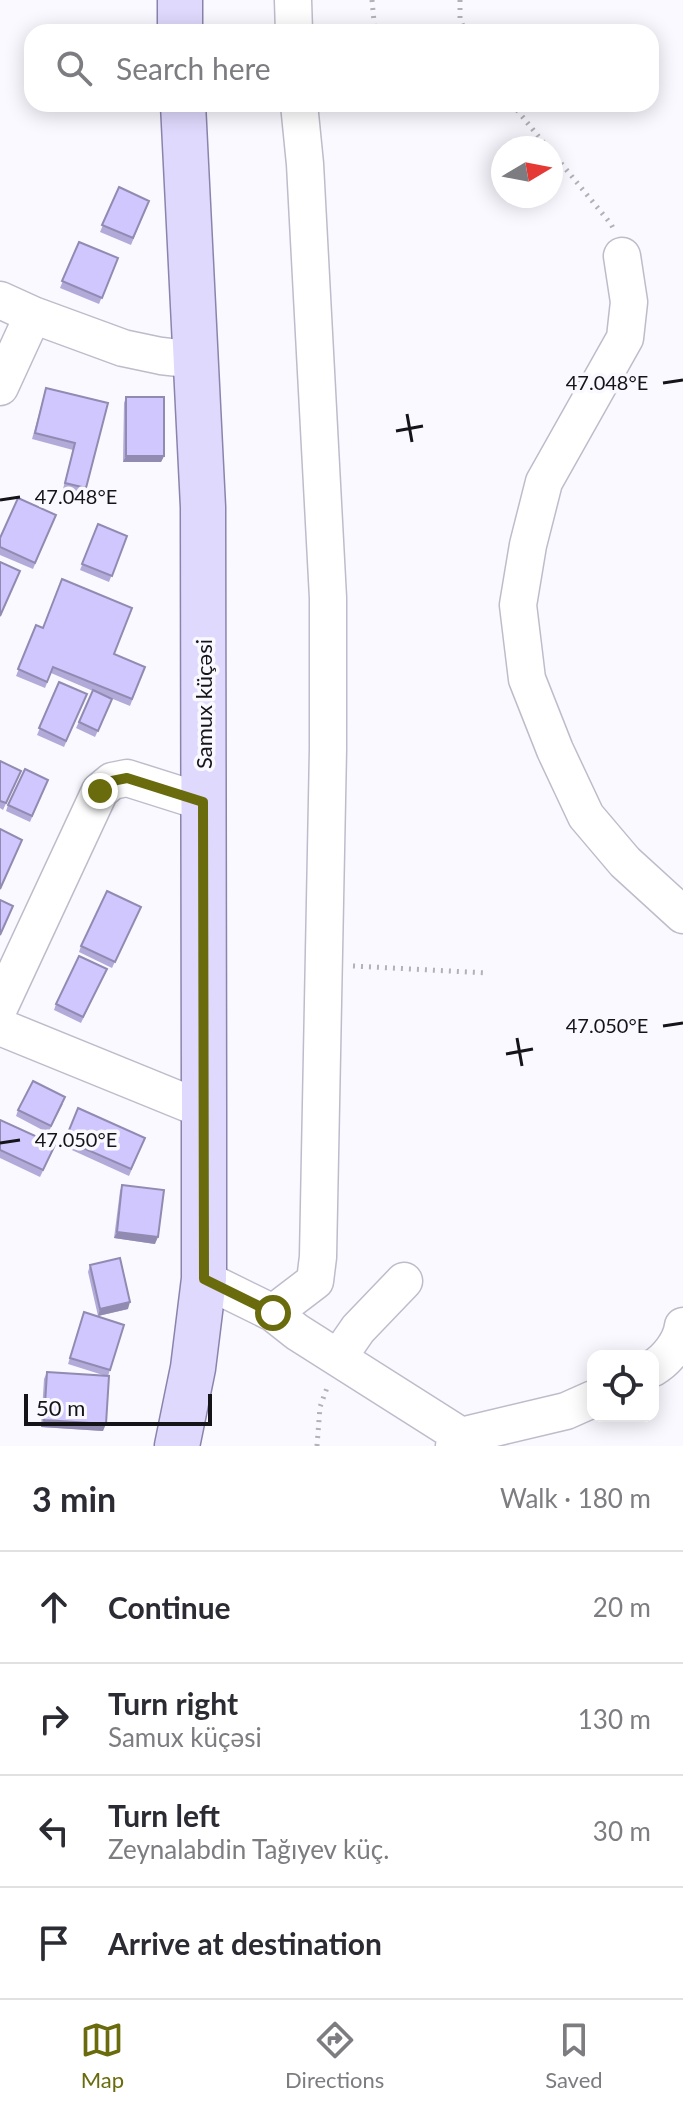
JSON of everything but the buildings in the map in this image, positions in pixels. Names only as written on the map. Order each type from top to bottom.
[{"type":"main road","points":[[180,0],[180,24]]},
{"type":"main road","name":"Samux küçəsi","points":[[177,1446],[193,1368],[204,1279],[203,507],[183,112]]},
{"type":"street","points":[[293,0],[294,24]]},
{"type":"street","points":[[273,1313],[315,1281],[318,1257],[328,598],[300,112]]},
{"type":"street","points":[[622,256],[629,302],[625,338],[544,482],[528,545],[518,605],[527,679],[586,816],[625,862],[683,915]]},
{"type":"street","points":[[0,300],[123,348],[197,360]]},
{"type":"street","points":[[0,387],[33,315]]},
{"type":"street","points":[[0,1006],[100,791],[112,781],[127,778],[203,802]]},
{"type":"street","points":[[0,1027],[204,1110]]},
{"type":"street","points":[[204,1279],[273,1313],[297,1332],[474,1443],[587,1402]]},
{"type":"street","points":[[338,1358],[358,1329],[404,1281]]},
{"type":"street","points":[[659,1365],[682,1335],[683,1326]]},
{"type":"path","points":[[372,0],[374,24]]},
{"type":"path","points":[[460,0],[462,24]]},
{"type":"path","points":[[519,112],[538,136]]},
{"type":"path","points":[[563,166],[611,224],[622,256]]},
{"type":"path","points":[[324,965],[488,973]]},
{"type":"path","points":[[317,1446],[320,1407],[338,1358]]},
{"type":"route","points":[[100,791],[112,781],[127,778],[203,802],[204,1279],[273,1313]]}]
